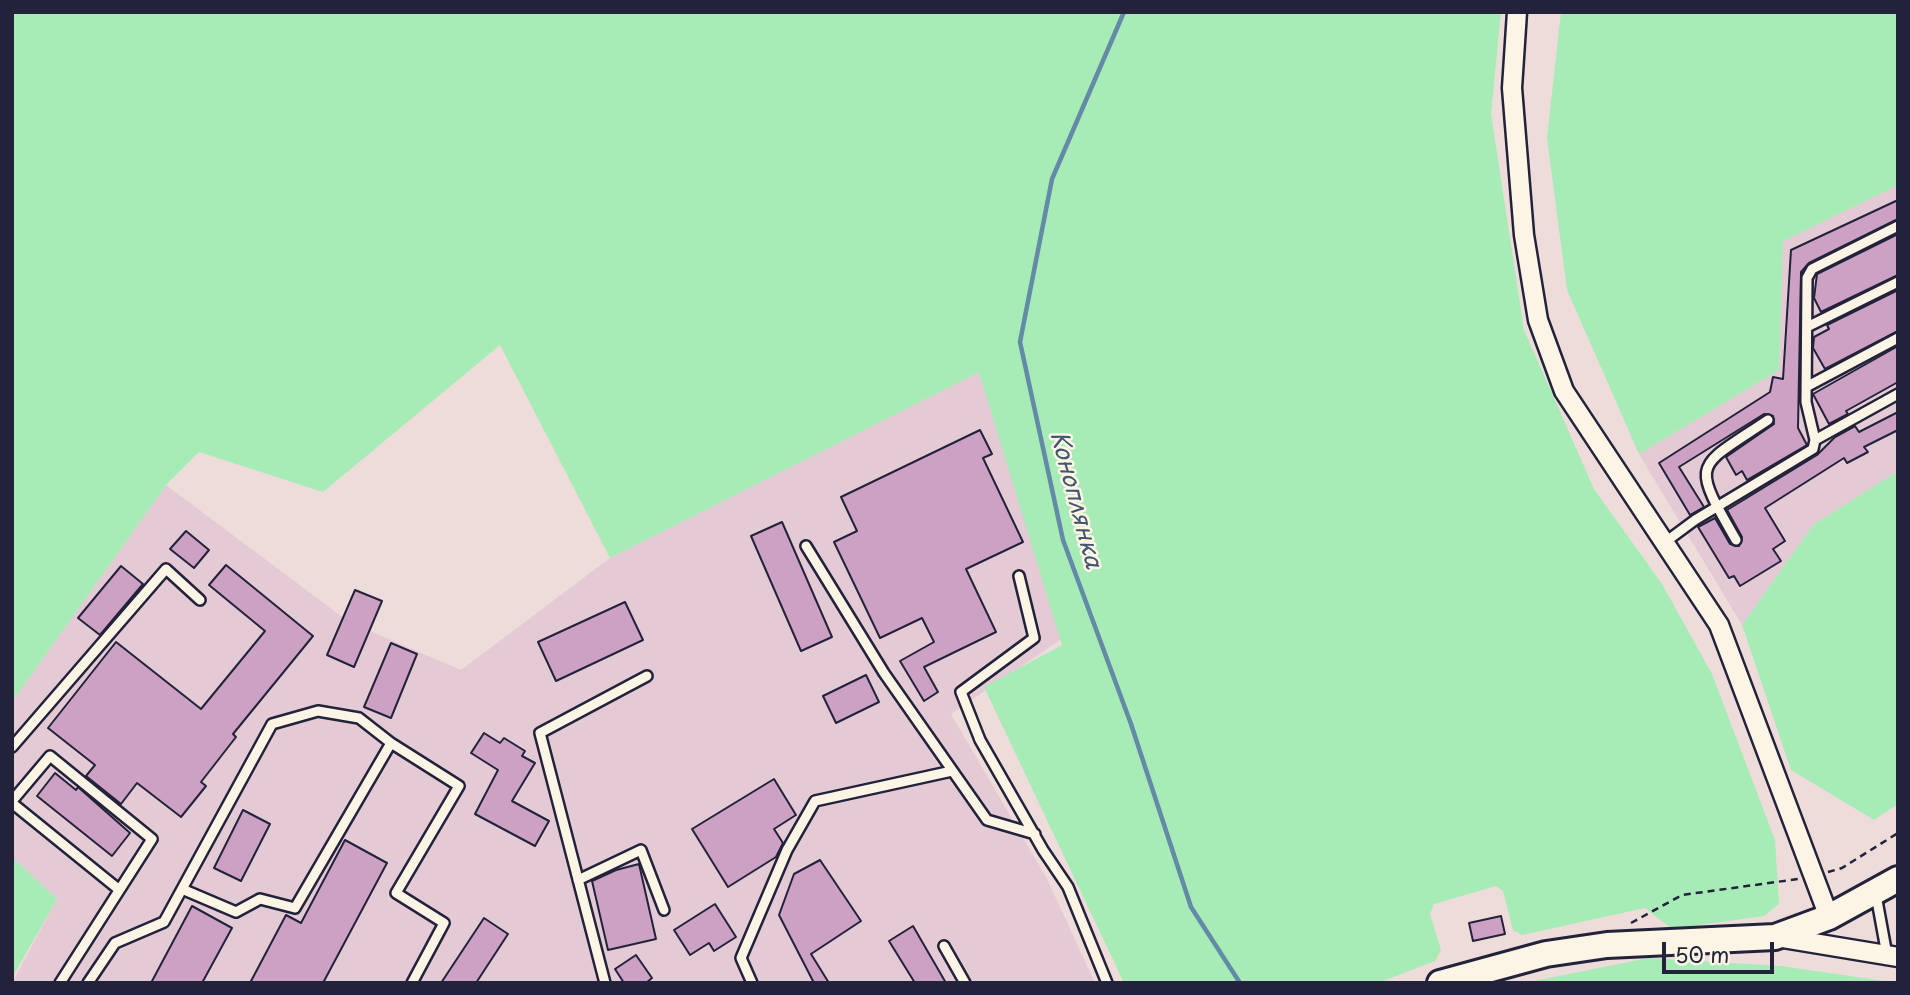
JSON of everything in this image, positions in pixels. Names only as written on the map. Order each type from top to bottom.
[{"type":"main road","points":[[1440,983],[1546,954],[1607,945],[1775,937],[1829,917],[1898,879]]},
{"type":"street","points":[[1517,12],[1512,88],[1524,235],[1538,320],[1564,391],[1719,625],[1829,917]]},
{"type":"street","points":[[1775,937],[1892,956]]},
{"type":"lane","points":[[1664,543],[1717,507],[1813,449],[1815,440],[1806,402],[1807,278],[1812,269],[1898,226]]},
{"type":"lane","points":[[1807,327],[1898,282]]},
{"type":"lane","points":[[1806,387],[1898,338]]},
{"type":"lane","points":[[1815,440],[1898,394]]},
{"type":"lane","points":[[1736,540],[1706,486],[1704,474],[1708,463],[1769,420]]},
{"type":"lane","points":[[806,546],[884,673],[987,820],[1035,834]]},
{"type":"lane","points":[[12,747],[166,569],[200,600]]},
{"type":"lane","points":[[1019,576],[1034,638],[961,692],[980,740],[1068,887],[1107,983]]},
{"type":"lane","points":[[605,983],[540,733],[647,676]]},
{"type":"lane","points":[[88,983],[115,943],[164,922],[272,724],[318,711],[359,718],[391,743],[459,786],[396,893],[444,923],[412,983]]},
{"type":"lane","points":[[182,889],[236,912],[260,899],[295,908],[391,743]]},
{"type":"lane","points":[[60,983],[117,888],[152,839],[50,756],[12,802],[117,888]]},
{"type":"lane","points":[[752,983],[741,958],[788,850],[815,801],[952,771]]},
{"type":"lane","points":[[578,880],[641,850],[664,910]]},
{"type":"lane","points":[[1875,894],[1892,956]]},
{"type":"lane","points":[[944,946],[965,983]]},
{"type":"path","points":[[1607,945],[1632,922],[1682,895],[1814,877],[1842,869],[1898,833]]},
{"type":"shaded area","points":[[1898,185],[1898,471],[1813,525],[1742,625],[1639,454],[1779,370],[1783,241]]},
{"type":"shaded area","points":[[979,372],[1066,636],[951,714],[1047,879],[1095,983],[12,983],[57,899],[12,857],[12,702],[166,485],[349,622],[461,670],[610,558]]},
{"type":"green space","points":[[12,12],[1501,12],[1491,114],[1524,330],[1594,489],[1662,584],[1712,674],[1775,840],[1779,904],[1764,916],[1672,929],[1645,908],[1522,935],[1513,930],[1503,891],[1496,886],[1434,904],[1430,914],[1441,950],[1435,961],[1378,983],[1124,983],[984,687],[1062,645],[979,372],[610,558],[500,345],[323,492],[199,452],[166,485],[12,702]]},
{"type":"green space","points":[[1561,12],[1898,12],[1898,185],[1783,241],[1779,370],[1639,454],[1567,290],[1547,138]]},
{"type":"green space","points":[[1898,471],[1898,804],[1874,820],[1791,770],[1742,625],[1813,525]]},
{"type":"green space","points":[[12,857],[57,899],[12,978]]},
{"type":"green space","points":[[1648,958],[1781,966],[1898,983],[1524,983]]},
{"type":"building","points":[[1898,200],[1898,219],[1809,263],[1801,272],[1798,428],[1807,445],[1747,480],[1742,471],[1736,475],[1726,457],[1774,424],[1773,416],[1764,414],[1679,467],[1704,507],[1690,515],[1659,463],[1770,392],[1773,377],[1783,379],[1791,250]]},
{"type":"building","points":[[1898,234],[1898,275],[1821,312],[1814,298],[1817,274]]},
{"type":"building","points":[[1898,290],[1898,331],[1825,369],[1813,348],[1814,337],[1829,329],[1827,325]]},
{"type":"building","points":[[1898,346],[1898,382],[1846,411],[1848,414],[1829,424],[1813,394]]},
{"type":"building","points":[[1898,412],[1898,430],[1864,447],[1868,452],[1847,463],[1844,458],[1765,508],[1785,541],[1773,549],[1781,561],[1740,586],[1734,576],[1729,578],[1698,527],[1715,518],[1730,544],[1739,546],[1742,537],[1727,510],[1817,455],[1835,437],[1855,426],[1859,432]]},
{"type":"building","points":[[980,430],[992,454],[983,458],[1023,542],[966,569],[996,632],[924,667],[938,692],[924,701],[900,661],[934,642],[922,618],[880,638],[834,542],[857,531],[841,497]]},
{"type":"building","points":[[782,522],[832,637],[801,651],[751,536]]},
{"type":"building","points":[[186,531],[209,550],[194,568],[170,549]]},
{"type":"building","points":[[226,565],[313,636],[233,734],[236,737],[201,782],[206,786],[181,817],[137,783],[121,804],[86,776],[95,765],[48,728],[116,642],[201,709],[265,631],[209,585]]},
{"type":"building","points":[[121,566],[143,584],[100,635],[78,618]]},
{"type":"building","points":[[355,590],[382,601],[354,667],[327,655]]},
{"type":"building","points":[[625,602],[643,640],[556,681],[538,642]]},
{"type":"building","points":[[391,643],[417,654],[391,718],[364,707]]},
{"type":"building","points":[[866,675],[879,702],[836,723],[823,696]]},
{"type":"building","points":[[484,733],[500,743],[504,738],[525,751],[522,756],[535,763],[512,801],[549,821],[535,846],[475,814],[498,770],[471,753]]},
{"type":"building","points":[[55,773],[76,790],[78,787],[130,833],[112,856],[37,796]]},
{"type":"building","points":[[774,779],[796,815],[774,829],[783,843],[776,857],[728,887],[692,829]]},
{"type":"building","points":[[243,810],[270,824],[241,881],[214,868]]},
{"type":"building","points":[[345,840],[387,863],[323,983],[250,983],[286,915],[301,923]]},
{"type":"building","points":[[820,860],[861,921],[811,954],[829,983],[814,983],[779,915],[794,874]]},
{"type":"building","points":[[639,864],[656,939],[608,950],[592,881],[616,870]]},
{"type":"building","points":[[715,904],[736,937],[714,951],[709,943],[690,955],[674,930]]},
{"type":"building","points":[[192,906],[232,928],[202,983],[151,983]]},
{"type":"building","points":[[1501,916],[1505,934],[1473,941],[1469,923]]},
{"type":"building","points":[[484,918],[508,934],[476,983],[441,983]]},
{"type":"building","points":[[913,926],[946,983],[915,983],[889,941]]},
{"type":"building","points":[[636,955],[652,978],[646,983],[624,983],[615,969]]},
{"type":"waterway","name":"Коноплянка","points":[[1124,12],[1052,179],[1020,342],[1063,540],[1131,724],[1191,907],[1240,983]]}]
